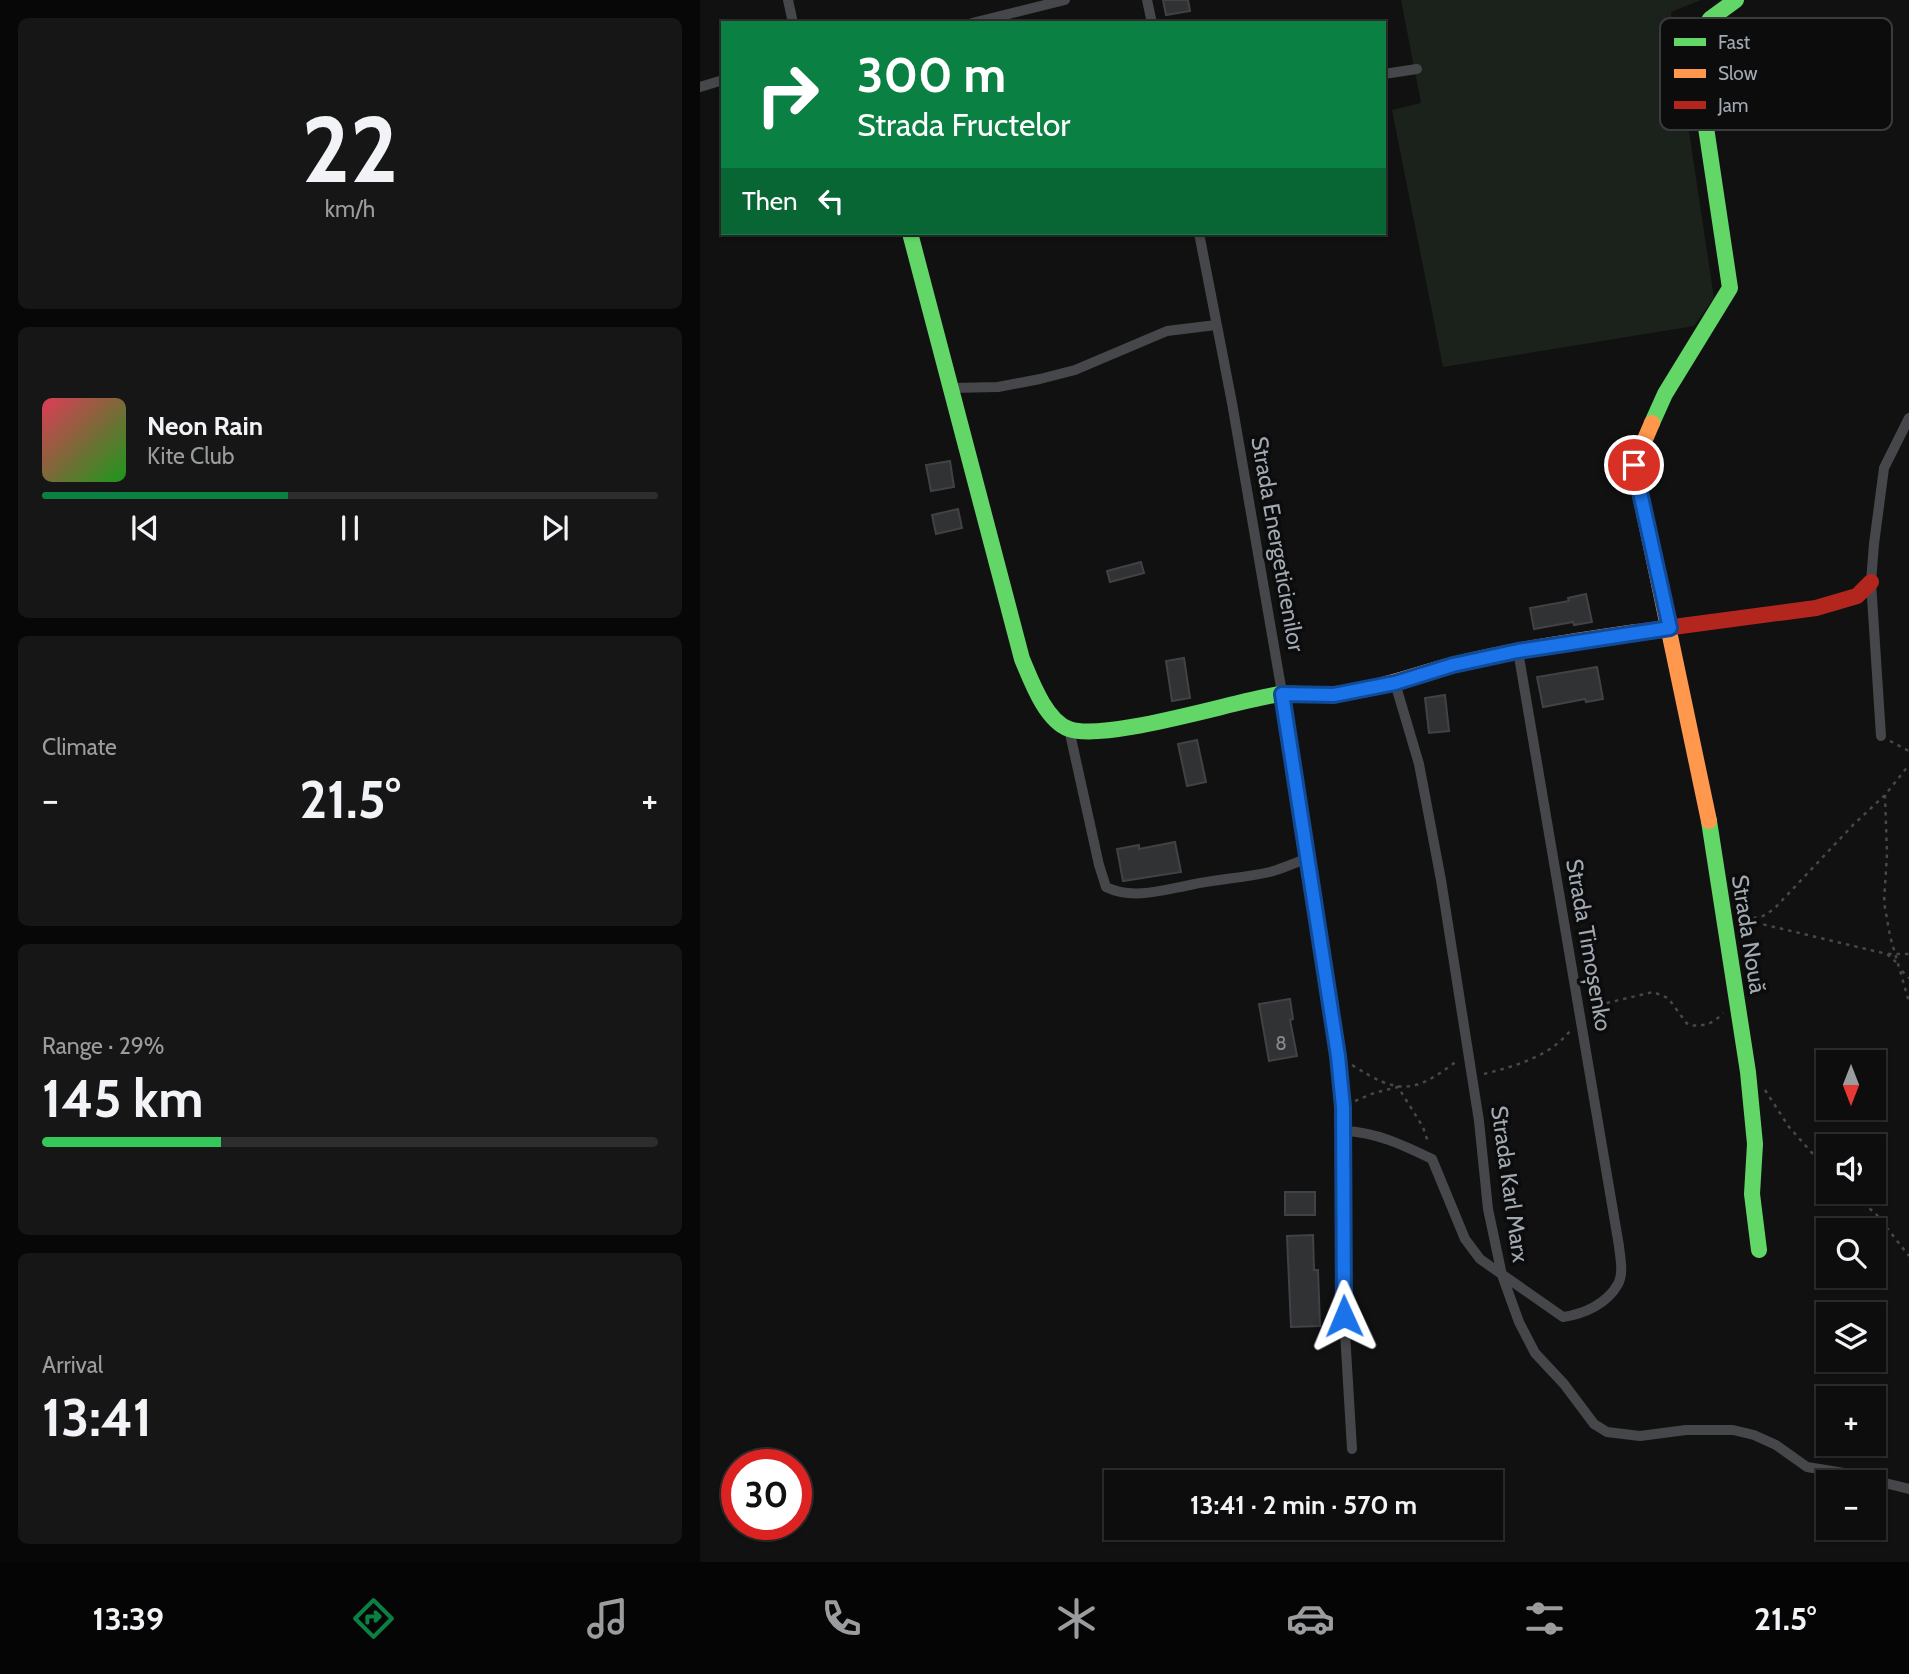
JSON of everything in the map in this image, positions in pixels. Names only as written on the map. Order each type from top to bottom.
[{"type":"street","points":[[788,0],[793,21]]},
{"type":"street","points":[[980,21],[1065,0]]},
{"type":"street","points":[[1147,0],[1152,21]]},
{"type":"street","name":"Strada Nouă","points":[[1708,18],[1721,7],[1736,0]]},
{"type":"street","points":[[1386,74],[1417,69]]},
{"type":"street","points":[[700,87],[721,81]]},
{"type":"street","name":"Strada Nouă","points":[[1706,130],[1730,288],[1665,394],[1634,465],[1711,832],[1748,1072],[1755,1144],[1752,1194],[1759,1250]]},
{"type":"street","points":[[911,235],[1022,659],[1041,701],[1057,720],[1069,729],[1092,731],[1123,728],[1282,694],[1334,695],[1395,683],[1453,665],[1518,651],[1816,608],[1857,596],[1871,582]]},
{"type":"street","name":"Strada Energeticienilor","points":[[1199,235],[1233,403],[1282,694],[1338,1056],[1344,1130],[1344,1316],[1352,1449]]},
{"type":"street","points":[[950,388],[998,387],[1040,379],[1075,370],[1133,343],[1167,331],[1216,325]]},
{"type":"street","points":[[1881,736],[1871,582],[1884,468],[1909,418]]},
{"type":"street","name":"Strada Timoșenko","points":[[1502,1275],[1563,1317],[1582,1314],[1605,1299],[1619,1283],[1621,1269],[1518,651]]},
{"type":"street","name":"Strada Karl Marx","points":[[1395,683],[1419,764],[1441,880],[1468,1042],[1488,1209],[1502,1275],[1519,1322],[1535,1353],[1564,1384],[1594,1424],[1607,1432],[1640,1436],[1686,1430],[1733,1430],[1754,1435],[1776,1445],[1807,1467],[1909,1489]]},
{"type":"street","points":[[1069,729],[1099,865],[1106,887],[1115,892],[1166,891],[1272,872],[1306,859]]},
{"type":"street","points":[[1344,1130],[1364,1132],[1396,1142],[1432,1159],[1465,1239],[1480,1259],[1502,1275]]},
{"type":"path","points":[[1881,736],[1909,751]]},
{"type":"path","points":[[1745,920],[1763,916],[1774,909],[1885,795],[1909,765]]},
{"type":"path","points":[[1885,795],[1887,855],[1884,902],[1909,1002]]},
{"type":"path","points":[[1722,905],[1745,920],[1887,954],[1909,954]]},
{"type":"path","points":[[1887,954],[1909,978]]},
{"type":"path","points":[[1473,1077],[1520,1064],[1541,1054],[1565,1037],[1590,1006],[1653,992],[1668,998],[1688,1025],[1702,1027],[1723,1014],[1735,988]]},
{"type":"path","points":[[1343,1107],[1362,1097],[1398,1087],[1416,1086],[1436,1077],[1459,1060],[1468,1042]]},
{"type":"path","points":[[1338,1056],[1381,1083],[1398,1087],[1423,1127],[1432,1159]]},
{"type":"path","points":[[1760,1083],[1788,1127],[1816,1158]]},
{"type":"path","points":[[1864,1204],[1876,1214],[1909,1256]]},
{"type":"shaded area","points":[[1401,0],[1701,0],[1671,12],[1672,18],[1660,18],[1660,130],[1689,130],[1714,298],[1694,326],[1443,367],[1392,110],[1421,103]]},
{"type":"building","points":[[1163,0],[1188,0],[1190,11],[1166,15]]},
{"type":"building","points":[[950,461],[954,487],[931,491],[926,465]]},
{"type":"building","points":[[958,509],[962,528],[936,534],[932,515]]},
{"type":"building","points":[[1141,562],[1144,573],[1110,582],[1107,571]]},
{"type":"building","points":[[1586,594],[1592,622],[1574,625],[1573,622],[1534,629],[1530,608],[1569,601],[1568,598]]},
{"type":"building","points":[[1184,658],[1190,698],[1172,701],[1166,661]]},
{"type":"building","points":[[1597,667],[1603,699],[1586,702],[1585,699],[1543,707],[1537,677]]},
{"type":"building","points":[[1445,695],[1449,731],[1429,733],[1425,698]]},
{"type":"building","points":[[1197,740],[1206,782],[1187,786],[1178,744]]},
{"type":"building","points":[[1175,842],[1181,872],[1123,881],[1117,849],[1139,845],[1139,849]]},
{"type":"building","points":[[1290,999],[1293,1019],[1290,1020],[1297,1056],[1269,1061],[1259,1004]]},
{"type":"building","points":[[1285,1192],[1315,1192],[1315,1215],[1285,1215]]},
{"type":"building","points":[[1313,1235],[1314,1270],[1318,1270],[1320,1326],[1291,1327],[1287,1236]]},
{"type":"traffic: fast","points":[[1711,18],[1736,0]]},
{"type":"traffic: fast","points":[[1652,423],[1665,394],[1730,288],[1706,130]]},
{"type":"traffic: fast","points":[[911,235],[1022,659],[1034,688],[1053,717],[1069,729],[1087,732],[1111,730],[1280,694],[1312,695]]},
{"type":"traffic: fast","points":[[1709,821],[1748,1072],[1755,1144],[1752,1194],[1759,1250]]},
{"type":"traffic: slow","points":[[1652,423],[1634,465],[1709,821]]},
{"type":"traffic: slow","points":[[1312,695],[1366,689],[1497,655],[1636,632]]},
{"type":"traffic: jam","points":[[1636,632],[1816,608],[1857,596],[1871,582]]},
{"type":"route","points":[[1344,1316],[1344,1130],[1338,1056],[1282,694],[1334,695],[1395,683],[1453,665],[1518,651],[1670,628],[1634,465]]}]
